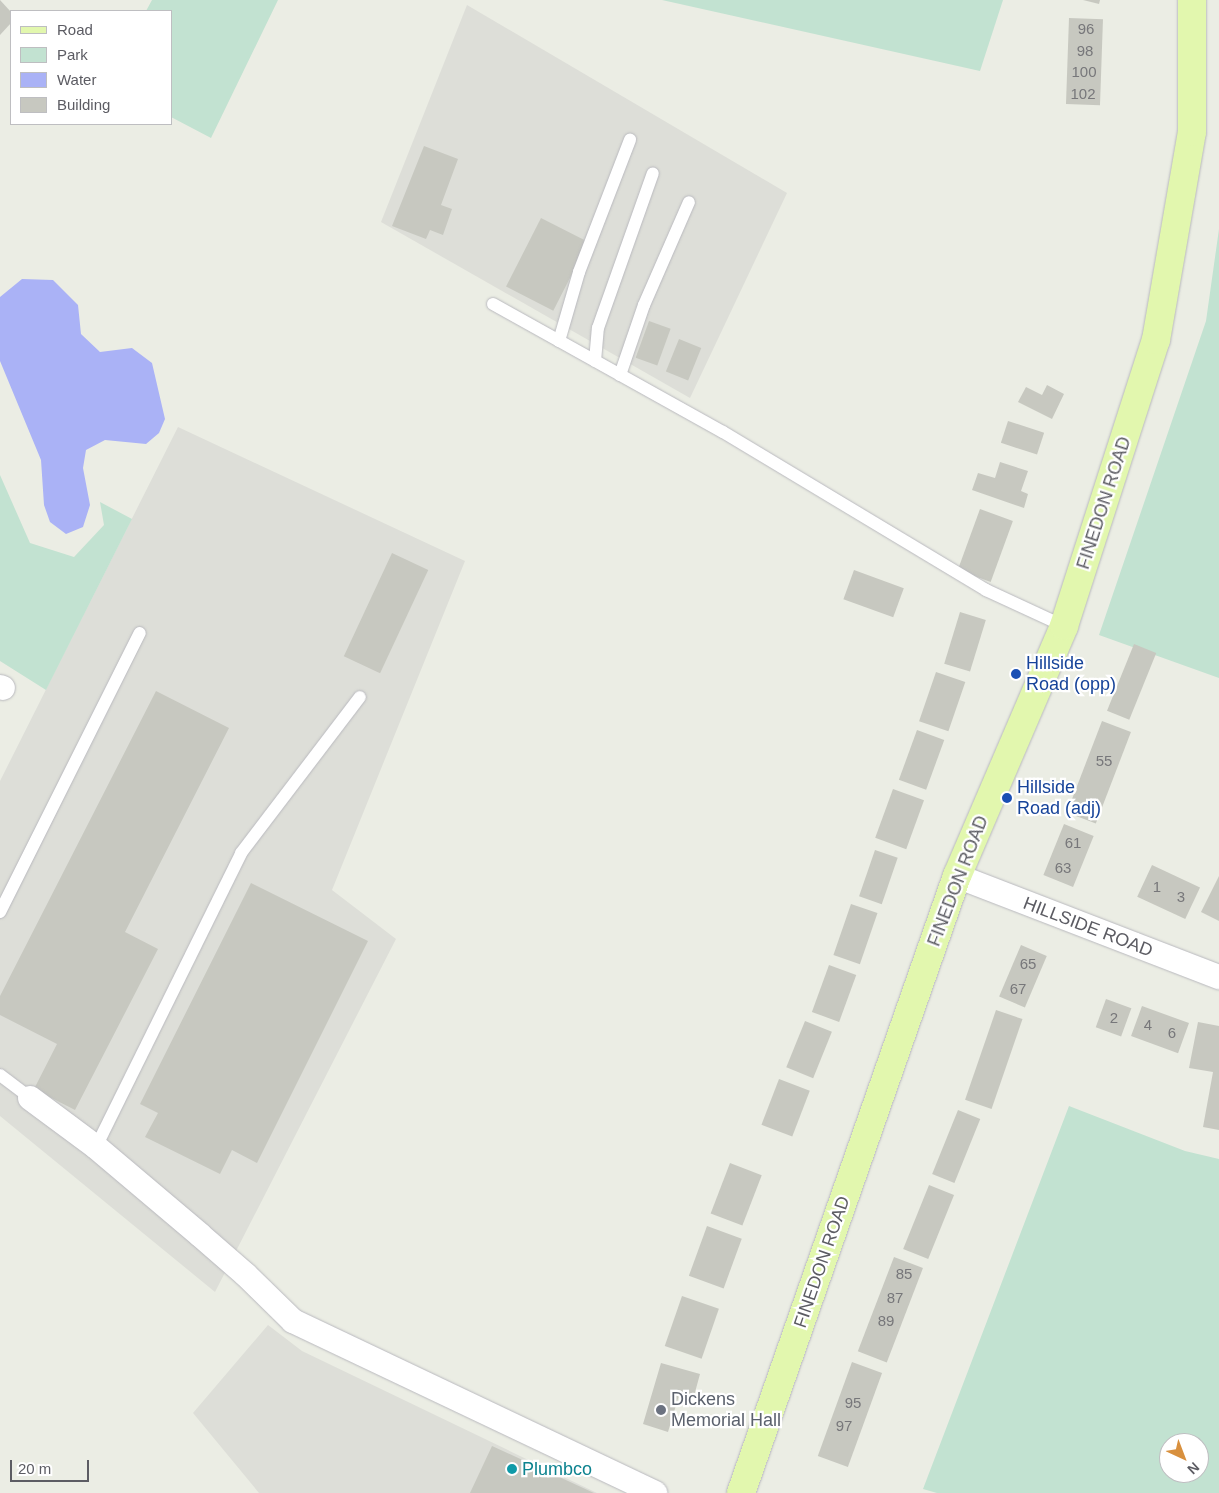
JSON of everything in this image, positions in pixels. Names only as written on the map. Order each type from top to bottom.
[{"type":"main road","name":"FINEDON ROAD","points":[[741,1493],[957,876],[1064,626],[1156,340],[1192,132],[1192,0]]},
{"type":"street","name":"HILLSIDE ROAD","points":[[957,876],[1219,977]]},
{"type":"street","points":[[30,1098],[96,1147],[246,1275],[293,1321],[655,1493]]},
{"type":"lane","points":[[559,341],[580,272],[630,140]]},
{"type":"lane","points":[[595,361],[598,328],[653,173]]},
{"type":"lane","points":[[620,375],[644,305],[689,202]]},
{"type":"lane","points":[[493,304],[732,437],[986,590],[1064,626]]},
{"type":"lane","points":[[0,912],[140,633]]},
{"type":"lane","points":[[96,1147],[241,852],[360,697]]},
{"type":"lane","points":[[0,1074],[30,1098]]},
{"type":"shaded area","points":[[467,5],[787,193],[690,398],[381,222]]},
{"type":"shaded area","points":[[178,427],[465,561],[332,890],[396,939],[215,1292],[0,1116],[0,781]]},
{"type":"shaded area","points":[[268,1325],[302,1351],[597,1493],[259,1493],[193,1413]]},
{"type":"green space","points":[[152,0],[278,0],[211,138],[172,118],[172,10],[147,10]]},
{"type":"green space","points":[[662,0],[1003,0],[980,71]]},
{"type":"green space","points":[[1219,229],[1219,678],[1099,635],[1206,321]]},
{"type":"green space","points":[[0,475],[30,543],[74,557],[104,525],[100,502],[132,519],[46,690],[0,661]]},
{"type":"green space","points":[[1069,1106],[1185,1151],[1219,1159],[1219,1493],[937,1493],[923,1489]]},
{"type":"water","points":[[22,279],[53,280],[78,305],[81,334],[100,352],[132,348],[152,363],[165,419],[159,433],[146,444],[105,440],[86,450],[83,468],[90,505],[83,527],[66,534],[50,522],[44,505],[41,460],[0,361],[0,297]]},
{"type":"building","points":[[0,0],[10,11],[10,24],[0,35]]},
{"type":"building","points":[[1083,0],[1100,0],[1099,4]]},
{"type":"building","points":[[1069,18],[1103,19],[1100,105],[1066,104]]},
{"type":"building","points":[[424,146],[458,159],[441,205],[452,209],[443,235],[430,230],[426,239],[392,226]]},
{"type":"building","points":[[541,218],[588,242],[553,311],[506,287]]},
{"type":"building","points":[[649,321],[671,329],[657,366],[636,358]]},
{"type":"building","points":[[679,339],[701,348],[688,380],[666,371]]},
{"type":"building","points":[[1047,385],[1064,394],[1052,419],[1018,402],[1026,387],[1042,395]]},
{"type":"building","points":[[1008,421],[1044,433],[1037,455],[1001,443]]},
{"type":"building","points":[[1000,462],[1028,471],[1021,491],[1028,494],[1024,508],[972,490],[978,473],[995,478]]},
{"type":"building","points":[[980,509],[1013,521],[991,582],[958,570]]},
{"type":"building","points":[[392,553],[428,570],[380,673],[344,656]]},
{"type":"building","points":[[854,570],[904,588],[893,617],[843,599]]},
{"type":"building","points":[[960,612],[986,620],[970,672],[944,664]]},
{"type":"building","points":[[1134,644],[1156,653],[1129,720],[1107,711]]},
{"type":"building","points":[[936,672],[965,682],[948,731],[919,721]]},
{"type":"building","points":[[156,691],[229,728],[125,932],[158,949],[75,1110],[34,1089],[57,1044],[0,1015],[0,996]]},
{"type":"building","points":[[1102,721],[1131,732],[1096,824],[1067,812]]},
{"type":"building","points":[[917,730],[944,740],[926,790],[899,780]]},
{"type":"building","points":[[893,789],[924,800],[906,849],[875,838]]},
{"type":"building","points":[[1064,824],[1094,836],[1073,887],[1043,875]]},
{"type":"building","points":[[875,850],[898,858],[882,904],[859,896]]},
{"type":"building","points":[[1152,865],[1200,887],[1185,919],[1137,897]]},
{"type":"building","points":[[1219,876],[1219,921],[1201,912]]},
{"type":"building","points":[[251,883],[368,941],[257,1163],[232,1150],[220,1174],[145,1137],[158,1113],[140,1104]]},
{"type":"building","points":[[851,904],[877,913],[860,964],[833,955]]},
{"type":"building","points":[[1021,945],[1047,956],[1025,1007],[999,997]]},
{"type":"building","points":[[829,965],[856,975],[839,1022],[812,1012]]},
{"type":"building","points":[[1106,999],[1131,1008],[1121,1036],[1096,1027]]},
{"type":"building","points":[[1142,1006],[1189,1023],[1178,1053],[1131,1036]]},
{"type":"building","points":[[996,1010],[1022,1019],[992,1109],[965,1100]]},
{"type":"building","points":[[805,1021],[832,1032],[813,1078],[786,1067]]},
{"type":"building","points":[[1198,1022],[1219,1026],[1219,1130],[1203,1127],[1213,1072],[1189,1068]]},
{"type":"building","points":[[779,1079],[810,1091],[792,1137],[761,1125]]},
{"type":"building","points":[[958,1110],[980,1119],[954,1183],[932,1174]]},
{"type":"building","points":[[730,1163],[762,1175],[742,1226],[711,1213]]},
{"type":"building","points":[[929,1185],[954,1195],[928,1259],[903,1249]]},
{"type":"building","points":[[707,1226],[742,1239],[724,1288],[689,1276]]},
{"type":"building","points":[[894,1257],[923,1268],[887,1362],[858,1351]]},
{"type":"building","points":[[682,1296],[719,1309],[702,1359],[665,1346]]},
{"type":"building","points":[[852,1362],[882,1373],[848,1467],[818,1456]]},
{"type":"building","name":"Dickens Memorial Hall","points":[[661,1363],[700,1374],[694,1396],[680,1392],[668,1432],[643,1424]]},
{"type":"building","name":"Plumbco","points":[[492,1446],[594,1493],[470,1493]]},
{"type":"place","name":"Hillside Road (opp)","points":[[1016,674]]},
{"type":"place","name":"Hillside Road (adj)","points":[[1007,798]]},
{"type":"place","name":"Dickens Memorial Hall","points":[[661,1410]]},
{"type":"place","name":"Plumbco","points":[[512,1469]]}]
